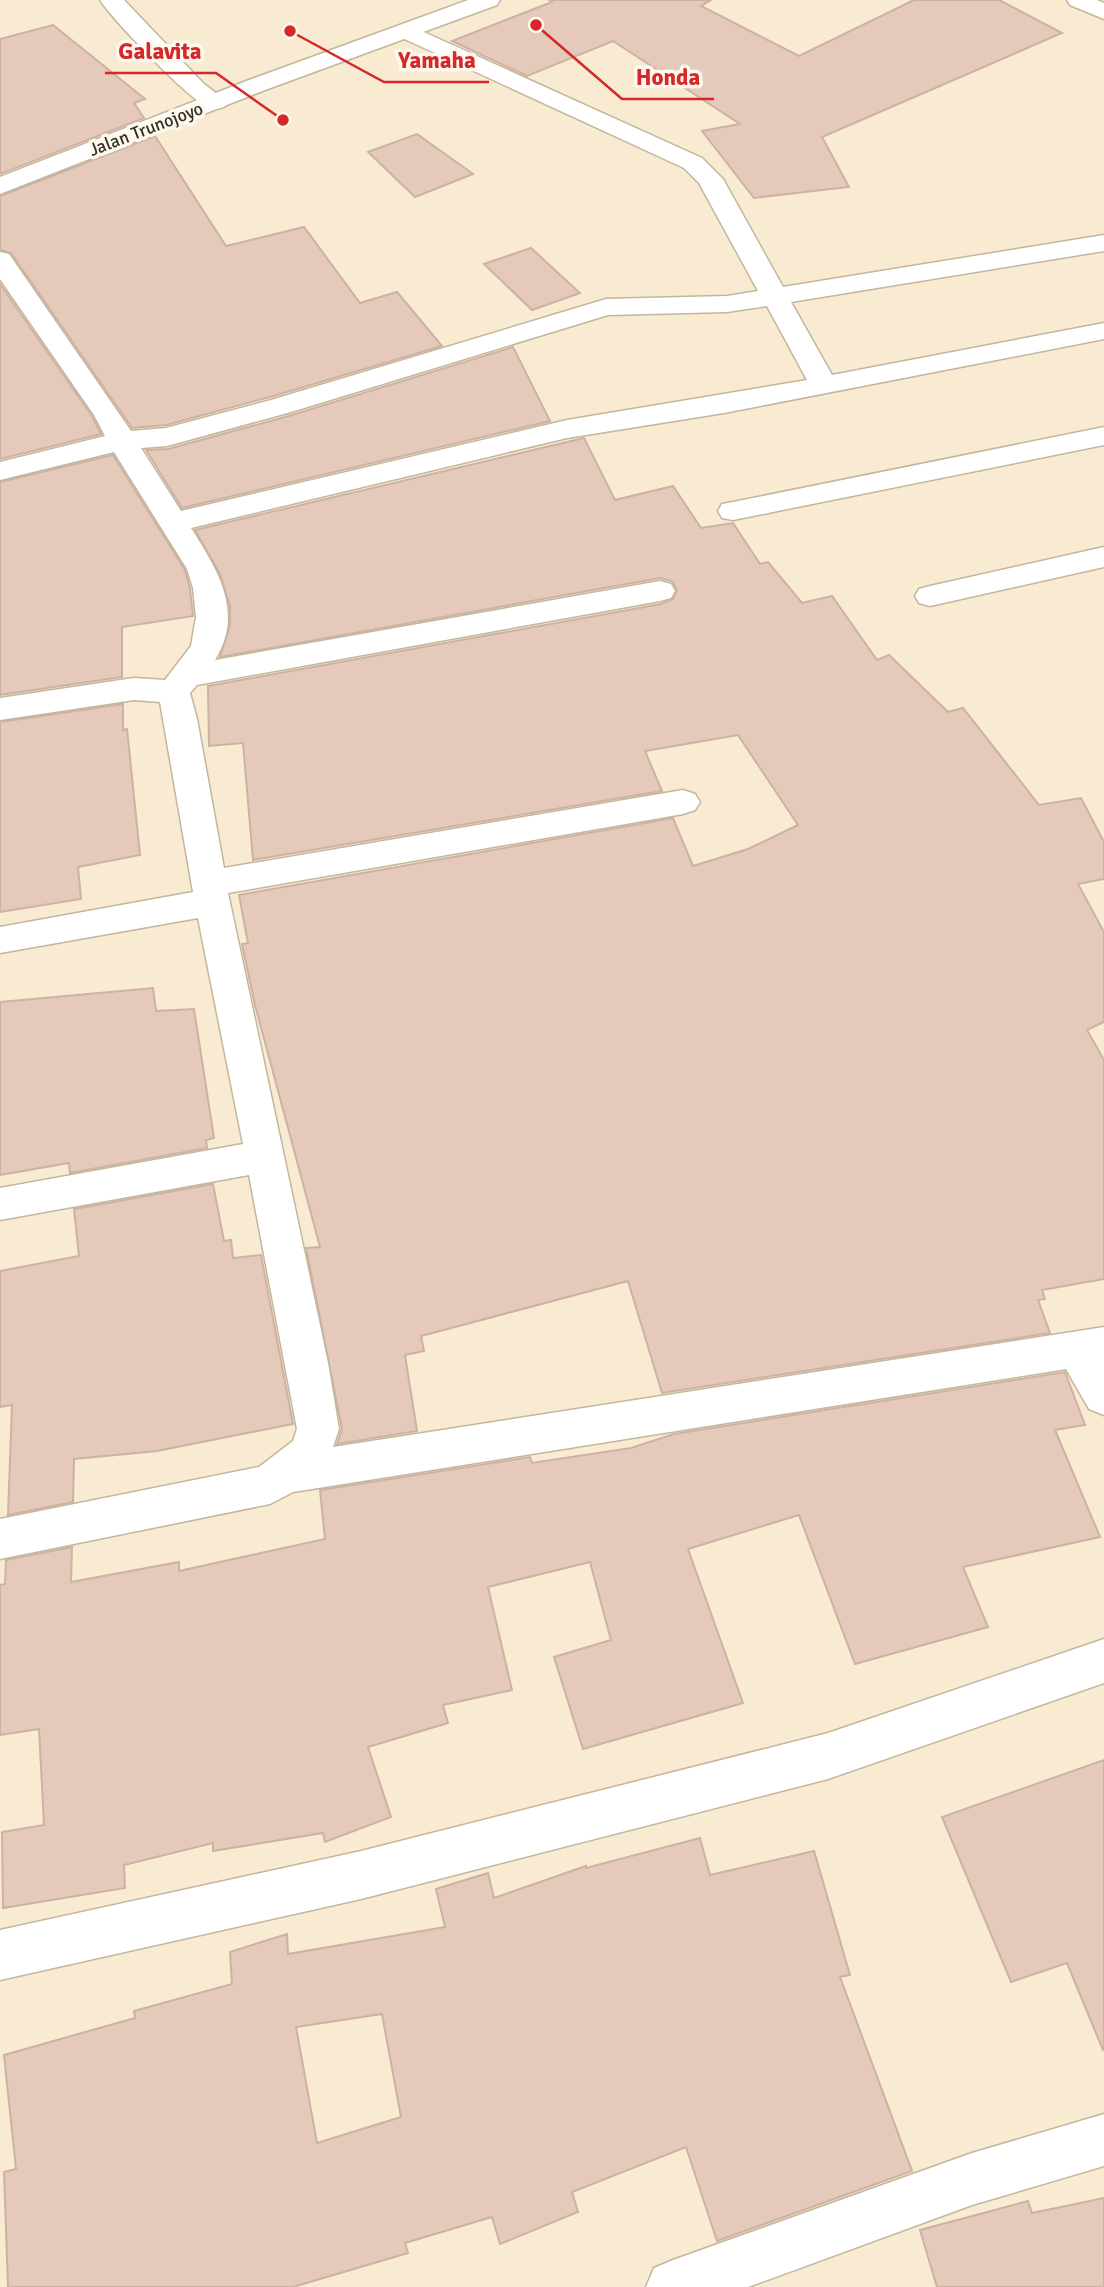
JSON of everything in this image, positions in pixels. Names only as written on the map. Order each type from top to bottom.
[{"type":"main road","points":[[111,0],[195,88],[215,102]]},
{"type":"main road","points":[[1078,0],[1104,12]]},
{"type":"main road","name":"Jalan Trunojoyo","points":[[0,186],[485,1]]},
{"type":"main road","points":[[407,32],[693,163],[710,179],[824,386]]},
{"type":"main road","points":[[0,471],[122,441],[167,438],[282,406],[606,307],[727,304],[1104,243]]},
{"type":"main road","points":[[0,260],[108,415],[175,522],[211,590],[207,648],[179,684],[181,719],[212,893],[318,1429],[310,1454],[270,1484],[0,1539]]},
{"type":"main road","points":[[175,522],[567,429],[824,386],[1104,331]]},
{"type":"main road","points":[[733,511],[1104,436]]},
{"type":"main road","points":[[930,596],[1104,557]]},
{"type":"main road","points":[[0,709],[179,684],[660,591]]},
{"type":"main road","points":[[0,940],[212,893],[683,802]]},
{"type":"main road","points":[[0,1204],[264,1156]]},
{"type":"main road","points":[[288,1472],[1091,1347],[1104,1396]]},
{"type":"main road","points":[[0,1955],[361,1875],[828,1756],[1104,1661]]},
{"type":"main road","points":[[673,2287],[972,2179],[1104,2140]]},
{"type":"building","points":[[549,0],[711,0],[701,6],[799,56],[914,0],[999,0],[1062,33],[822,137],[849,187],[754,198],[702,131],[740,124],[613,41],[527,76],[452,41],[552,2]]},
{"type":"building","points":[[53,25],[145,99],[134,103],[144,118],[0,174],[0,39]]},
{"type":"building","points":[[417,134],[473,174],[415,197],[368,152]]},
{"type":"building","points":[[155,136],[226,246],[304,227],[360,303],[397,292],[442,346],[166,425],[132,428],[11,253],[0,250],[0,196]]},
{"type":"building","points":[[531,248],[580,293],[532,310],[484,264]]},
{"type":"building","points":[[0,284],[92,416],[101,434],[0,459]]},
{"type":"building","points":[[513,347],[550,421],[182,508],[146,450],[168,449],[292,415]]},
{"type":"building","points":[[584,438],[615,500],[673,486],[701,528],[733,523],[760,564],[768,562],[802,603],[832,596],[877,660],[889,655],[948,712],[963,708],[1039,805],[1081,798],[1104,842],[1104,879],[1078,884],[1104,932],[1104,1022],[1087,1030],[1104,1060],[1104,1279],[1042,1290],[1045,1299],[1038,1300],[1050,1333],[662,1393],[628,1281],[421,1336],[424,1351],[405,1355],[417,1431],[337,1444],[342,1429],[306,1248],[320,1247],[255,1005],[242,944],[248,943],[239,895],[673,818],[693,866],[748,849],[798,825],[738,735],[645,751],[662,791],[253,860],[243,743],[209,746],[208,686],[661,604],[673,599],[677,590],[672,581],[660,578],[220,657],[230,625],[230,607],[220,574],[195,530]]},
{"type":"building","points":[[113,455],[185,570],[193,616],[122,627],[122,677],[0,695],[0,482]]},
{"type":"building","points":[[123,704],[123,730],[127,729],[140,855],[78,867],[81,899],[0,912],[0,722]]},
{"type":"building","points":[[153,988],[156,1011],[194,1009],[214,1138],[206,1140],[207,1148],[70,1173],[69,1163],[0,1175],[0,1002]]},
{"type":"building","points":[[213,1184],[224,1241],[231,1240],[233,1258],[261,1255],[293,1424],[157,1451],[74,1459],[73,1502],[8,1515],[12,1405],[0,1407],[0,1271],[79,1256],[74,1209]]},
{"type":"building","points":[[1065,1372],[1085,1425],[1055,1430],[1100,1537],[963,1567],[988,1627],[855,1664],[799,1515],[688,1549],[743,1703],[583,1749],[554,1657],[611,1640],[590,1562],[488,1587],[512,1690],[443,1705],[448,1723],[368,1747],[391,1817],[325,1842],[323,1833],[213,1851],[213,1843],[124,1865],[125,1888],[3,1908],[2,1832],[44,1825],[39,1729],[0,1735],[0,1585],[5,1584],[6,1560],[72,1547],[71,1582],[179,1562],[179,1571],[325,1539],[320,1490],[530,1457],[532,1463],[631,1448],[674,1434]]},
{"type":"building","points":[[1104,1760],[1103,2050],[1067,1963],[1011,1982],[942,1817]]},
{"type":"building","points":[[700,1838],[710,1875],[814,1851],[850,1975],[840,1977],[912,2171],[717,2241],[686,2147],[572,2192],[578,2212],[500,2244],[492,2217],[405,2243],[408,2253],[293,2287],[8,2287],[4,2172],[16,2169],[4,2055],[135,2018],[134,2011],[232,1984],[230,1952],[287,1934],[288,1954],[445,1927],[436,1889],[488,1873],[494,1898],[586,1868]],"holes":[[[382,2014],[401,2117],[317,2143],[296,2027]]]},
{"type":"building","points":[[1104,2198],[1104,2287],[937,2287],[920,2230],[1028,2201],[1032,2213]]},
{"type":"place","name":"Honda","points":[[536,25]]},
{"type":"place","name":"Yamaha","points":[[290,31]]},
{"type":"place","name":"Galavita","points":[[283,120]]}]
